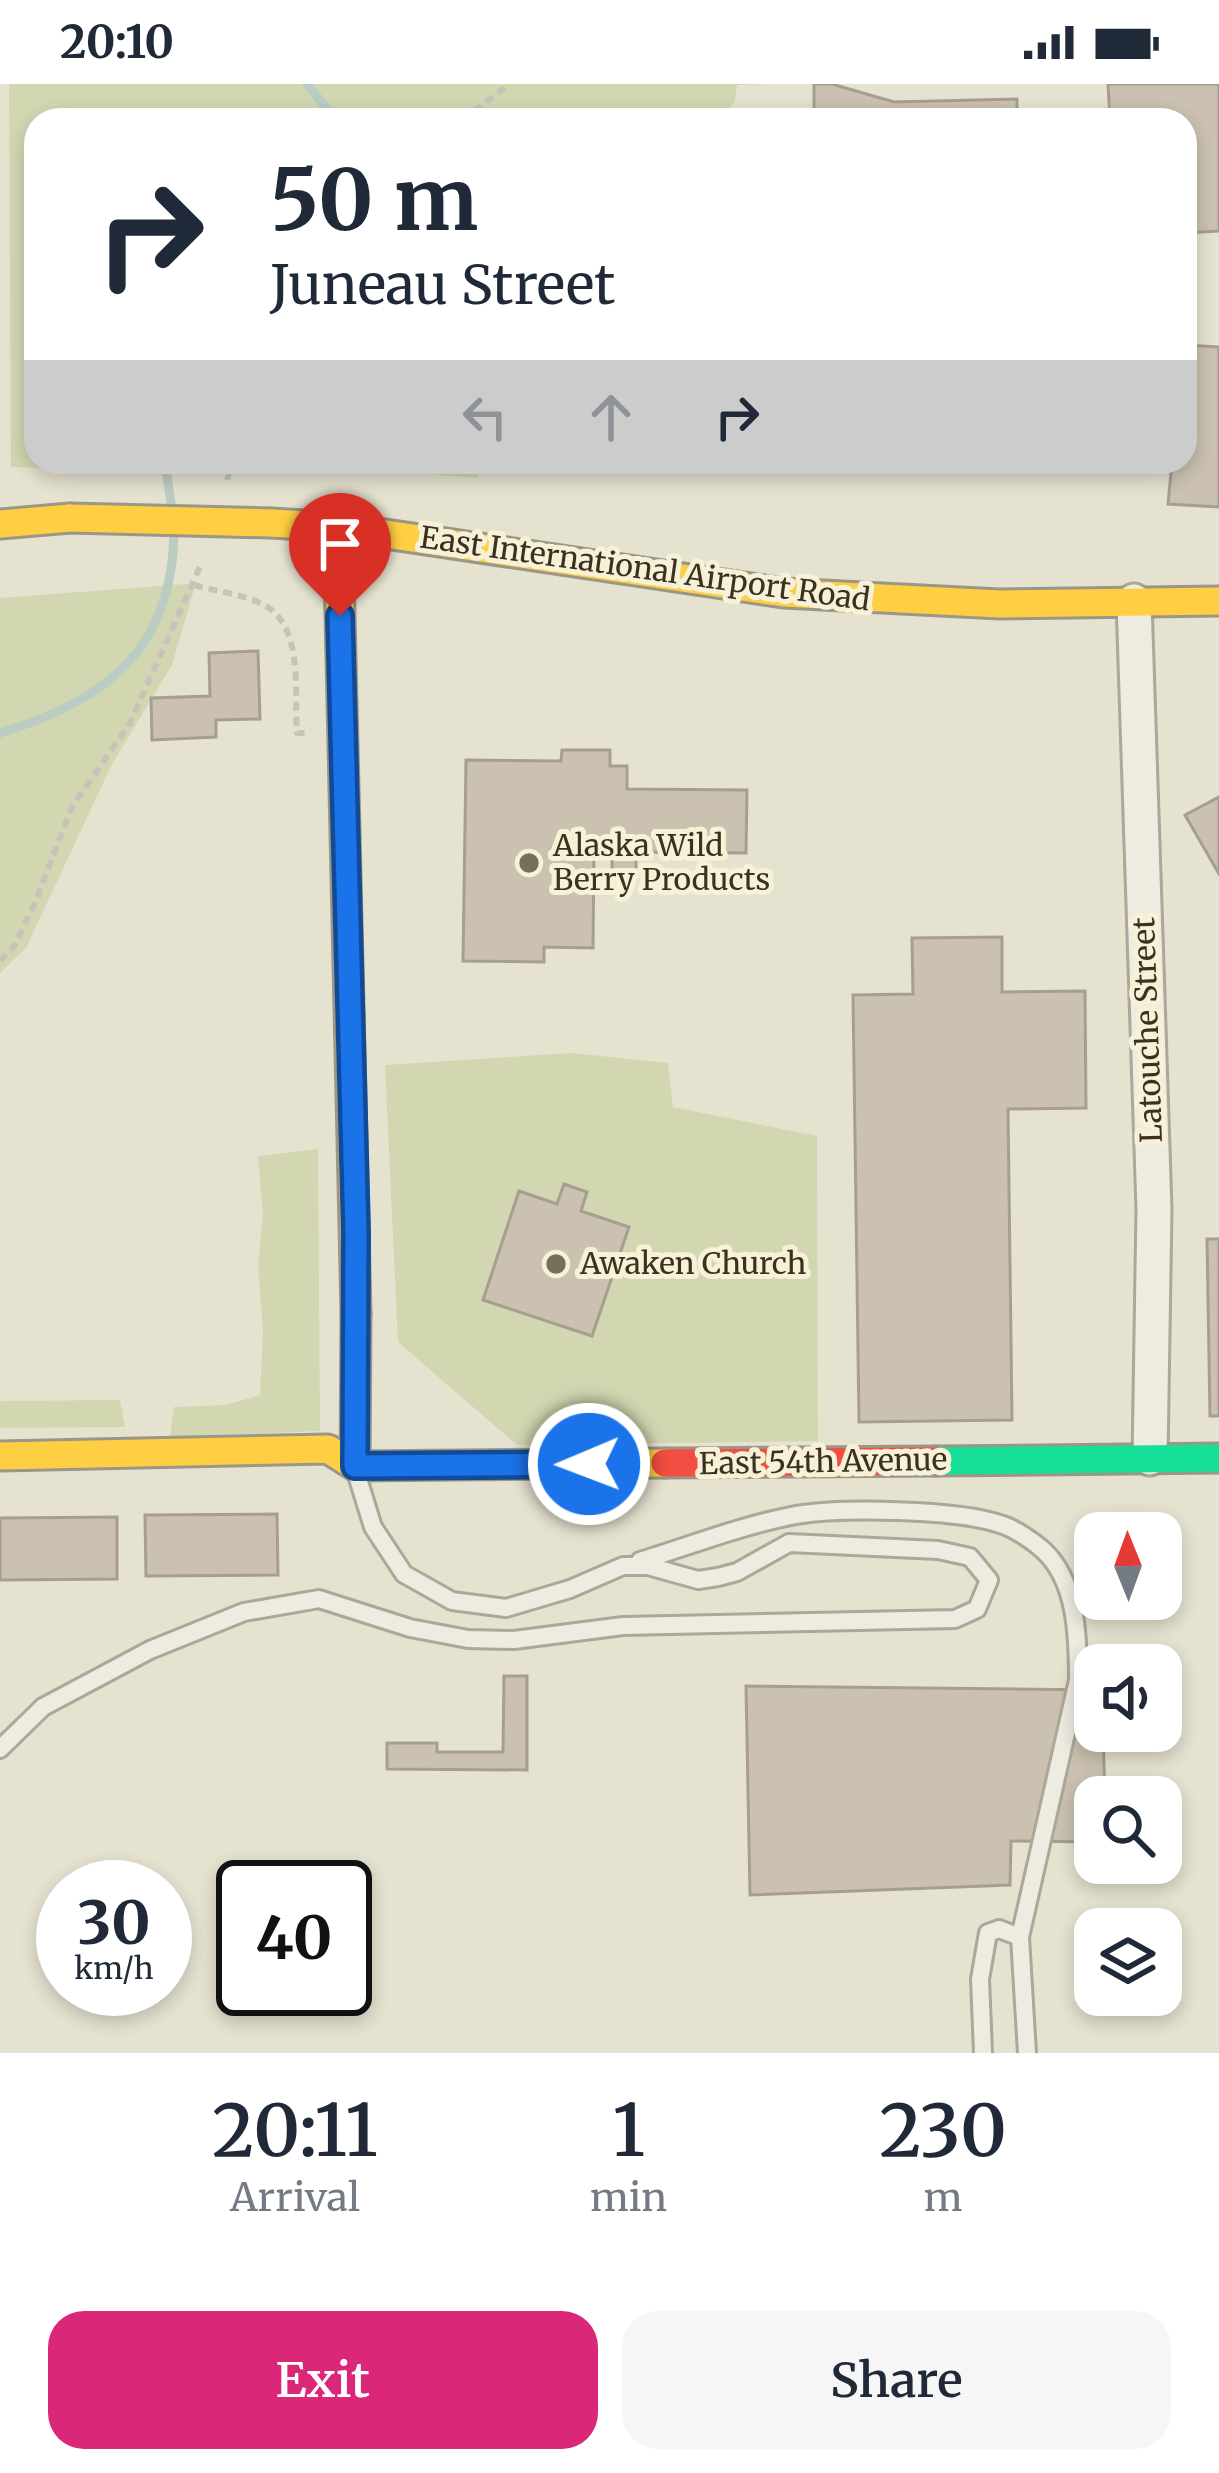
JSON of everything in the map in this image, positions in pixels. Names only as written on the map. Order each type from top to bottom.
[{"type":"street","name":"East International Airport Road","points":[[0,524],[70,518],[338,526],[784,592],[1000,604],[1219,601]]},
{"type":"street","points":[[338,526],[356,1233],[355,1466]]},
{"type":"street","name":"Latouche Street","points":[[1133,601],[1154,1209],[1150,1458]]},
{"type":"street","name":"East 54th Avenue","points":[[0,1456],[328,1449],[355,1466],[1219,1458]]},
{"type":"lane","points":[[355,1466],[373,1527],[404,1574],[452,1601],[506,1608],[570,1589],[623,1566],[794,1515],[957,1516],[1004,1525],[1045,1551],[1070,1591],[1078,1680],[1020,1937],[1027,2053]]},
{"type":"lane","points":[[0,1749],[43,1707],[150,1650],[244,1612],[319,1599],[410,1628],[468,1639],[514,1640],[623,1626],[956,1619],[976,1609],[988,1580],[970,1557],[886,1546],[789,1543],[737,1572],[698,1580],[648,1566],[623,1566]]},
{"type":"lane","points":[[983,2053],[980,1979],[988,1933],[999,1929],[1020,1937]]},
{"type":"path","points":[[478,108],[510,84]]},
{"type":"path","points":[[227,480],[229,474]]},
{"type":"path","points":[[0,962],[15,945],[36,900],[72,807],[130,723],[202,562]]},
{"type":"path","points":[[194,586],[259,602],[278,614],[288,628],[291,644],[297,733],[343,732]]},
{"type":"green space","points":[[9,84],[771,84],[737,85],[735,102],[729,108],[24,108],[24,467],[11,467]]},
{"type":"green space","points":[[427,474],[478,474],[478,478]]},
{"type":"green space","points":[[186,584],[194,589],[172,665],[112,764],[26,948],[0,973],[0,598]]},
{"type":"green space","points":[[571,1053],[668,1063],[673,1107],[817,1136],[818,1441],[517,1445],[398,1342],[385,1065]]},
{"type":"green space","points":[[318,1149],[320,1431],[170,1437],[174,1407],[226,1405],[260,1395],[263,1331],[258,1264],[263,1215],[258,1156]]},
{"type":"green space","points":[[120,1400],[125,1427],[0,1428],[0,1401]]},
{"type":"building","points":[[814,84],[832,84],[894,102],[1017,99],[1017,108],[814,108]]},
{"type":"building","points":[[1108,84],[1219,84],[1219,231],[1197,232],[1197,108],[1109,108]]},
{"type":"building","points":[[1197,346],[1219,347],[1219,507],[1168,504],[1171,474],[1197,474]]},
{"type":"building","points":[[258,651],[260,719],[216,720],[216,737],[152,740],[151,698],[210,696],[209,653]]},
{"type":"building","name":"Alaska Wild Berry Products","points":[[562,750],[610,750],[610,766],[627,766],[627,789],[747,790],[746,853],[636,852],[636,873],[612,872],[612,850],[594,850],[593,948],[544,947],[544,962],[463,961],[466,760],[561,761]]},
{"type":"building","points":[[1219,797],[1219,874],[1185,815]]},
{"type":"building","points":[[1002,937],[1002,992],[1085,991],[1086,1108],[1008,1109],[1012,1420],[859,1422],[853,995],[913,994],[912,938]]},
{"type":"building","name":"Awaken Church","points":[[564,1184],[587,1192],[581,1211],[629,1227],[592,1336],[483,1300],[519,1191],[557,1204]]},
{"type":"building","points":[[1207,1239],[1219,1239],[1219,1416],[1210,1416]]},
{"type":"building","points":[[277,1514],[278,1575],[146,1576],[145,1515]]},
{"type":"building","points":[[117,1517],[117,1579],[0,1580],[0,1518]]},
{"type":"building","points":[[504,1676],[527,1676],[527,1770],[387,1769],[387,1743],[437,1743],[437,1752],[503,1752]]},
{"type":"building","points":[[746,1686],[1074,1690],[1074,1752],[1104,1752],[1104,1776],[1074,1776],[1074,1842],[1011,1841],[1010,1885],[750,1895]]},
{"type":"waterway","points":[[307,84],[326,108]]},
{"type":"waterway","points":[[167,474],[172,510]]},
{"type":"waterway","points":[[0,733],[71,705],[126,665],[161,610],[174,533]]},
{"type":"traffic: fast","points":[[355,1466],[356,1314]]},
{"type":"traffic: fast","points":[[936,1461],[1219,1458]]},
{"type":"traffic: slow","points":[[0,524],[70,518]]},
{"type":"traffic: slow","points":[[70,518],[271,523]]},
{"type":"traffic: slow","points":[[271,523],[338,527],[784,593],[1000,604],[1219,601]]},
{"type":"traffic: slow","points":[[338,527],[356,1314]]},
{"type":"traffic: slow","points":[[0,1456],[328,1449],[355,1466],[665,1463]]},
{"type":"traffic: jam","points":[[665,1463],[936,1461]]},
{"type":"place","name":"Alaska Wild Berry Products","points":[[529,863]]},
{"type":"place","name":"Awaken Church","points":[[556,1264]]},
{"type":"route","points":[[340,616],[356,1233],[355,1466],[589,1464]]}]
